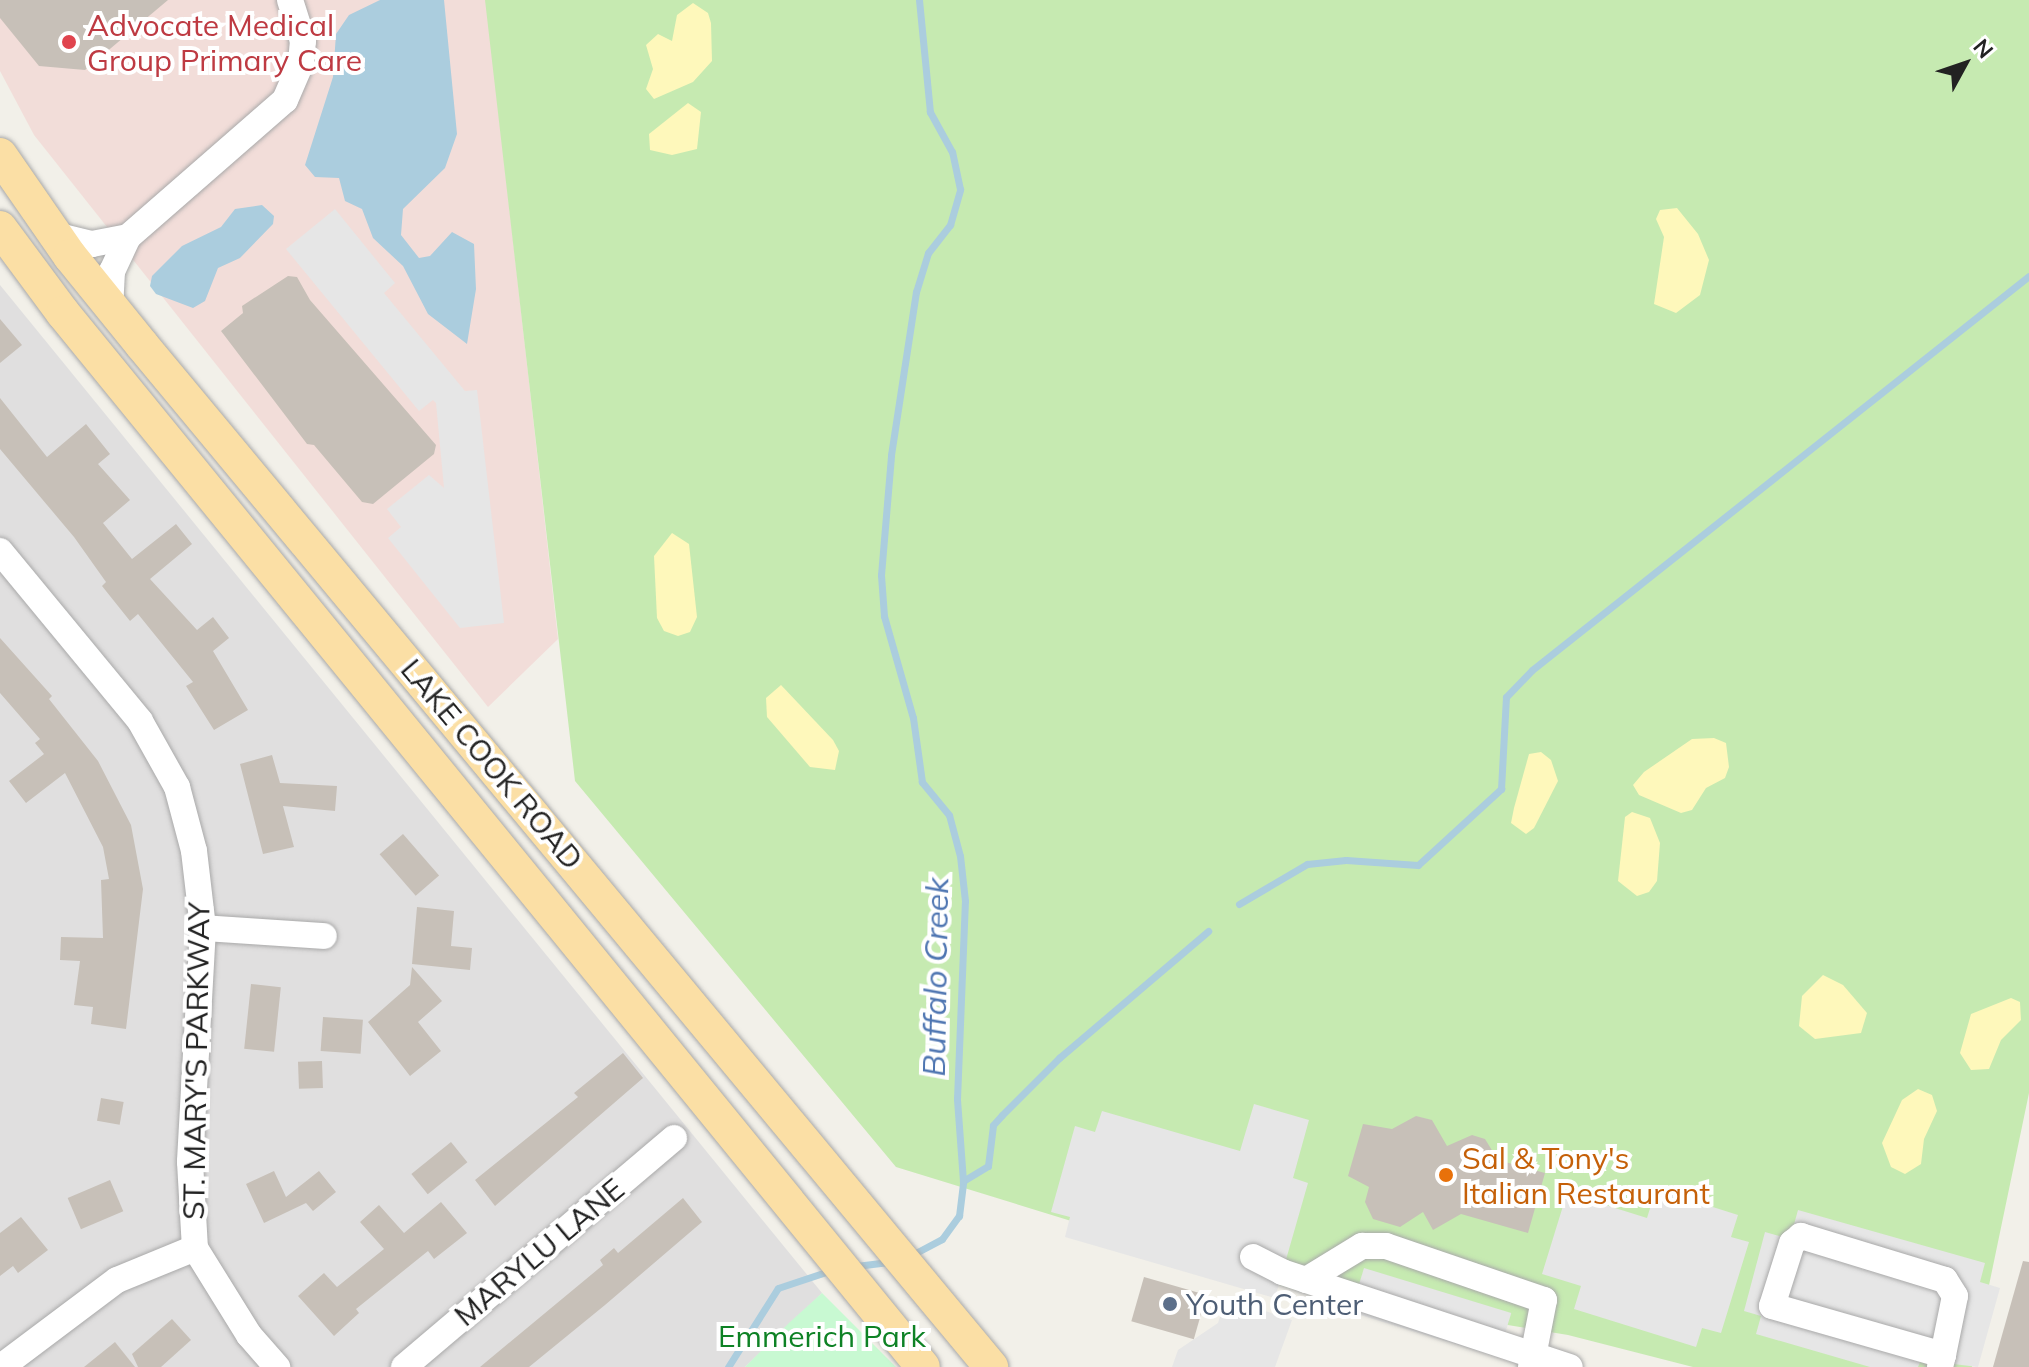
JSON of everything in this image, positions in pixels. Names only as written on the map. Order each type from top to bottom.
[{"type":"main road","name":"LAKE COOK ROAD","points":[[0,155],[55,235],[110,305],[991,1367]]},
{"type":"main road","name":"LAKE COOK ROAD","points":[[0,228],[63,313],[923,1367]]},
{"type":"street","points":[[110,305],[112,271],[128,237],[285,100],[301,63],[303,41],[290,0]]},
{"type":"street","points":[[55,235],[92,244],[128,237]]},
{"type":"street","name":"ST. MARY'S PARKWAY","points":[[0,551],[140,721],[177,787],[194,851],[203,928],[190,1162],[195,1248],[249,1335],[277,1367]]},
{"type":"street","points":[[203,928],[324,936]]},
{"type":"street","name":"MARYLU LANE","points":[[404,1367],[674,1138]]},
{"type":"street","points":[[1801,1236],[1945,1280],[1955,1296],[1941,1361],[1772,1306],[1792,1243],[1801,1236]]},
{"type":"street","points":[[1306,1280],[1362,1246],[1386,1246],[1544,1300],[1533,1362]]},
{"type":"street","points":[[1,1367],[117,1280],[195,1248]]},
{"type":"street","points":[[1253,1257],[1306,1280],[1533,1362],[1570,1367]]},
{"type":"shaded area","points":[[0,0],[486,0],[558,639],[488,707],[34,135],[0,71]]},
{"type":"shaded area","points":[[335,209],[395,283],[384,293],[465,391],[477,390],[504,623],[460,628],[388,538],[401,527],[387,509],[429,475],[444,488],[436,403],[433,400],[419,411],[286,249]]},
{"type":"shaded area","points":[[0,285],[822,1293],[745,1367],[0,1367]]},
{"type":"shaded area","points":[[1254,1104],[1309,1120],[1293,1178],[1308,1183],[1275,1298],[1065,1237],[1070,1217],[1051,1212],[1075,1126],[1095,1132],[1102,1111],[1240,1151]]},
{"type":"shaded area","points":[[1656,1189],[1738,1215],[1731,1237],[1749,1242],[1721,1333],[1702,1328],[1696,1347],[1574,1309],[1581,1286],[1542,1274],[1567,1193],[1647,1218]]},
{"type":"shaded area","points":[[1798,1210],[1985,1263],[1980,1282],[2000,1288],[1978,1367],[1921,1360],[1918,1367],[1870,1367],[1756,1334],[1761,1316],[1744,1311],[1765,1232],[1790,1239]]},
{"type":"shaded area","points":[[1364,1268],[1511,1313],[1498,1357],[1351,1312]]},
{"type":"shaded area","points":[[1226,1298],[1292,1320],[1275,1367],[1172,1367],[1178,1350],[1218,1323]]},
{"type":"green space","points":[[485,0],[2029,0],[2029,1093],[1972,1367],[1693,1367],[1568,1335],[1295,1290],[896,1167],[575,781]]},
{"type":"green space","name":"Emmerich Park","points":[[822,1293],[896,1367],[745,1367],[790,1322]]},
{"type":"sand","points":[[693,3],[708,13],[712,61],[693,82],[654,99],[646,89],[653,69],[646,45],[658,34],[672,41],[677,15]]},
{"type":"sand","points":[[688,103],[701,112],[697,149],[672,155],[650,150],[649,134]]},
{"type":"sand","points":[[1677,208],[1698,234],[1709,260],[1700,295],[1676,313],[1654,304],[1664,237],[1656,219],[1660,210]]},
{"type":"sand","points":[[672,533],[689,544],[697,617],[690,632],[678,636],[664,631],[657,618],[654,556]]},
{"type":"sand","points":[[781,685],[833,740],[839,751],[835,770],[810,767],[767,717],[766,698]]},
{"type":"sand","points":[[1714,738],[1726,743],[1729,767],[1725,778],[1706,788],[1692,810],[1681,813],[1639,795],[1633,785],[1644,772],[1692,739]]},
{"type":"sand","points":[[1541,752],[1551,760],[1558,781],[1534,828],[1526,834],[1511,823],[1529,754]]},
{"type":"sand","points":[[1632,812],[1650,818],[1660,843],[1657,881],[1649,892],[1637,896],[1618,881],[1625,817]]},
{"type":"sand","points":[[1823,975],[1843,985],[1867,1013],[1861,1033],[1815,1039],[1799,1026],[1802,996]]},
{"type":"sand","points":[[2011,998],[2020,1002],[2021,1020],[2001,1040],[1989,1069],[1971,1070],[1960,1053],[1971,1014]]},
{"type":"sand","points":[[1918,1089],[1932,1095],[1937,1111],[1924,1139],[1921,1164],[1905,1174],[1891,1167],[1882,1143],[1902,1100]]},
{"type":"water","points":[[380,0],[444,0],[457,134],[445,168],[403,209],[401,235],[419,258],[430,256],[452,232],[474,244],[476,289],[467,344],[428,314],[403,266],[373,238],[362,209],[345,201],[339,178],[315,177],[305,165],[333,77],[336,34],[349,15]]},
{"type":"water","points":[[262,205],[274,216],[273,224],[240,258],[218,268],[205,301],[193,308],[156,294],[150,286],[152,276],[182,246],[221,227],[235,209]]},
{"type":"building","name":"Advocate Medical Group Primary Care","points":[[0,0],[168,0],[85,70],[39,66],[0,18]]},
{"type":"building","points":[[288,276],[297,277],[310,300],[436,445],[434,454],[373,504],[362,502],[314,445],[307,444],[221,331],[243,313],[242,306]]},
{"type":"building","points":[[0,319],[22,345],[0,363]]},
{"type":"building","points":[[0,398],[47,457],[86,424],[110,454],[98,464],[130,500],[103,523],[132,559],[176,524],[192,544],[150,579],[197,630],[213,617],[229,638],[213,651],[248,710],[214,730],[186,686],[193,682],[138,614],[130,621],[102,586],[106,582],[74,537],[0,449]]},
{"type":"building","points":[[0,638],[52,696],[49,699],[98,761],[131,825],[143,889],[126,1029],[91,1024],[93,1007],[74,1005],[80,961],[60,960],[61,937],[103,938],[101,880],[109,879],[103,847],[65,773],[26,803],[9,781],[44,754],[35,743],[40,739],[0,693]]},
{"type":"building","points":[[272,755],[280,783],[337,786],[335,811],[283,806],[294,847],[263,854],[240,764]]},
{"type":"building","points":[[403,834],[439,876],[416,896],[380,854]]},
{"type":"building","points":[[417,907],[454,911],[451,946],[472,948],[470,970],[412,964]]},
{"type":"building","points":[[412,967],[442,1001],[418,1022],[441,1051],[410,1076],[368,1022],[410,985]]},
{"type":"building","points":[[251,984],[281,987],[274,1052],[244,1049]]},
{"type":"building","points":[[323,1017],[363,1020],[361,1054],[321,1051]]},
{"type":"building","points":[[623,1053],[643,1078],[495,1206],[475,1180],[578,1097],[574,1093]]},
{"type":"building","points":[[322,1061],[323,1088],[299,1089],[298,1062]]},
{"type":"building","points":[[101,1098],[124,1102],[120,1125],[97,1121]]},
{"type":"building","name":"Sal & Tony's Italian Restaurant","points":[[1416,1116],[1432,1120],[1447,1146],[1472,1135],[1485,1139],[1498,1160],[1545,1173],[1528,1233],[1461,1214],[1433,1230],[1423,1212],[1400,1227],[1373,1219],[1365,1202],[1369,1187],[1348,1176],[1363,1124],[1392,1129]]},
{"type":"building","points":[[451,1142],[467,1162],[428,1194],[411,1174]]},
{"type":"building","points":[[274,1171],[286,1197],[319,1171],[336,1192],[313,1211],[306,1203],[264,1223],[246,1184]]},
{"type":"building","points":[[110,1180],[123,1211],[81,1229],[68,1198]]},
{"type":"building","points":[[683,1198],[702,1222],[605,1305],[529,1367],[480,1367],[603,1265],[600,1260],[614,1248],[618,1253]]},
{"type":"building","points":[[441,1202],[467,1233],[434,1259],[428,1251],[356,1309],[359,1313],[334,1336],[298,1296],[324,1273],[337,1287],[384,1249],[360,1222],[379,1205],[404,1233]]},
{"type":"building","points":[[21,1217],[48,1250],[18,1273],[13,1266],[0,1276],[0,1233]]},
{"type":"building","points":[[2023,1261],[2029,1262],[2029,1367],[1993,1367]]},
{"type":"building","name":"Youth Center","points":[[1144,1277],[1206,1295],[1194,1339],[1131,1321]]},
{"type":"building","points":[[172,1319],[191,1340],[161,1367],[138,1367],[132,1354]]},
{"type":"building","points":[[115,1342],[135,1367],[84,1367]]},
{"type":"waterway","name":"Buffalo Creek","points":[[910,1256],[942,1239],[959,1216],[963,1181],[957,1099],[965,901],[960,856],[949,815],[922,782],[913,718],[884,616],[881,575],[891,455],[916,292],[928,253],[950,225],[960,189],[952,152],[930,112],[919,0]]},
{"type":"waterway","points":[[1239,904],[1307,864],[1346,860],[1418,865],[1501,789],[1506,697],[1532,670],[2029,276]]},
{"type":"waterway","points":[[963,1181],[988,1166],[993,1125],[1002,1115],[1059,1058],[1208,931]]},
{"type":"waterway","name":"Buffalo Creek","points":[[856,1266],[891,1262]]},
{"type":"waterway","name":"Buffalo Creek","points":[[728,1367],[778,1288],[832,1270]]},
{"type":"place","name":"Advocate Medical Group Primary Care","points":[[69,42]]},
{"type":"place","name":"Sal & Tony's Italian Restaurant","points":[[1446,1175]]},
{"type":"place","name":"Youth Center","points":[[1170,1304]]}]
